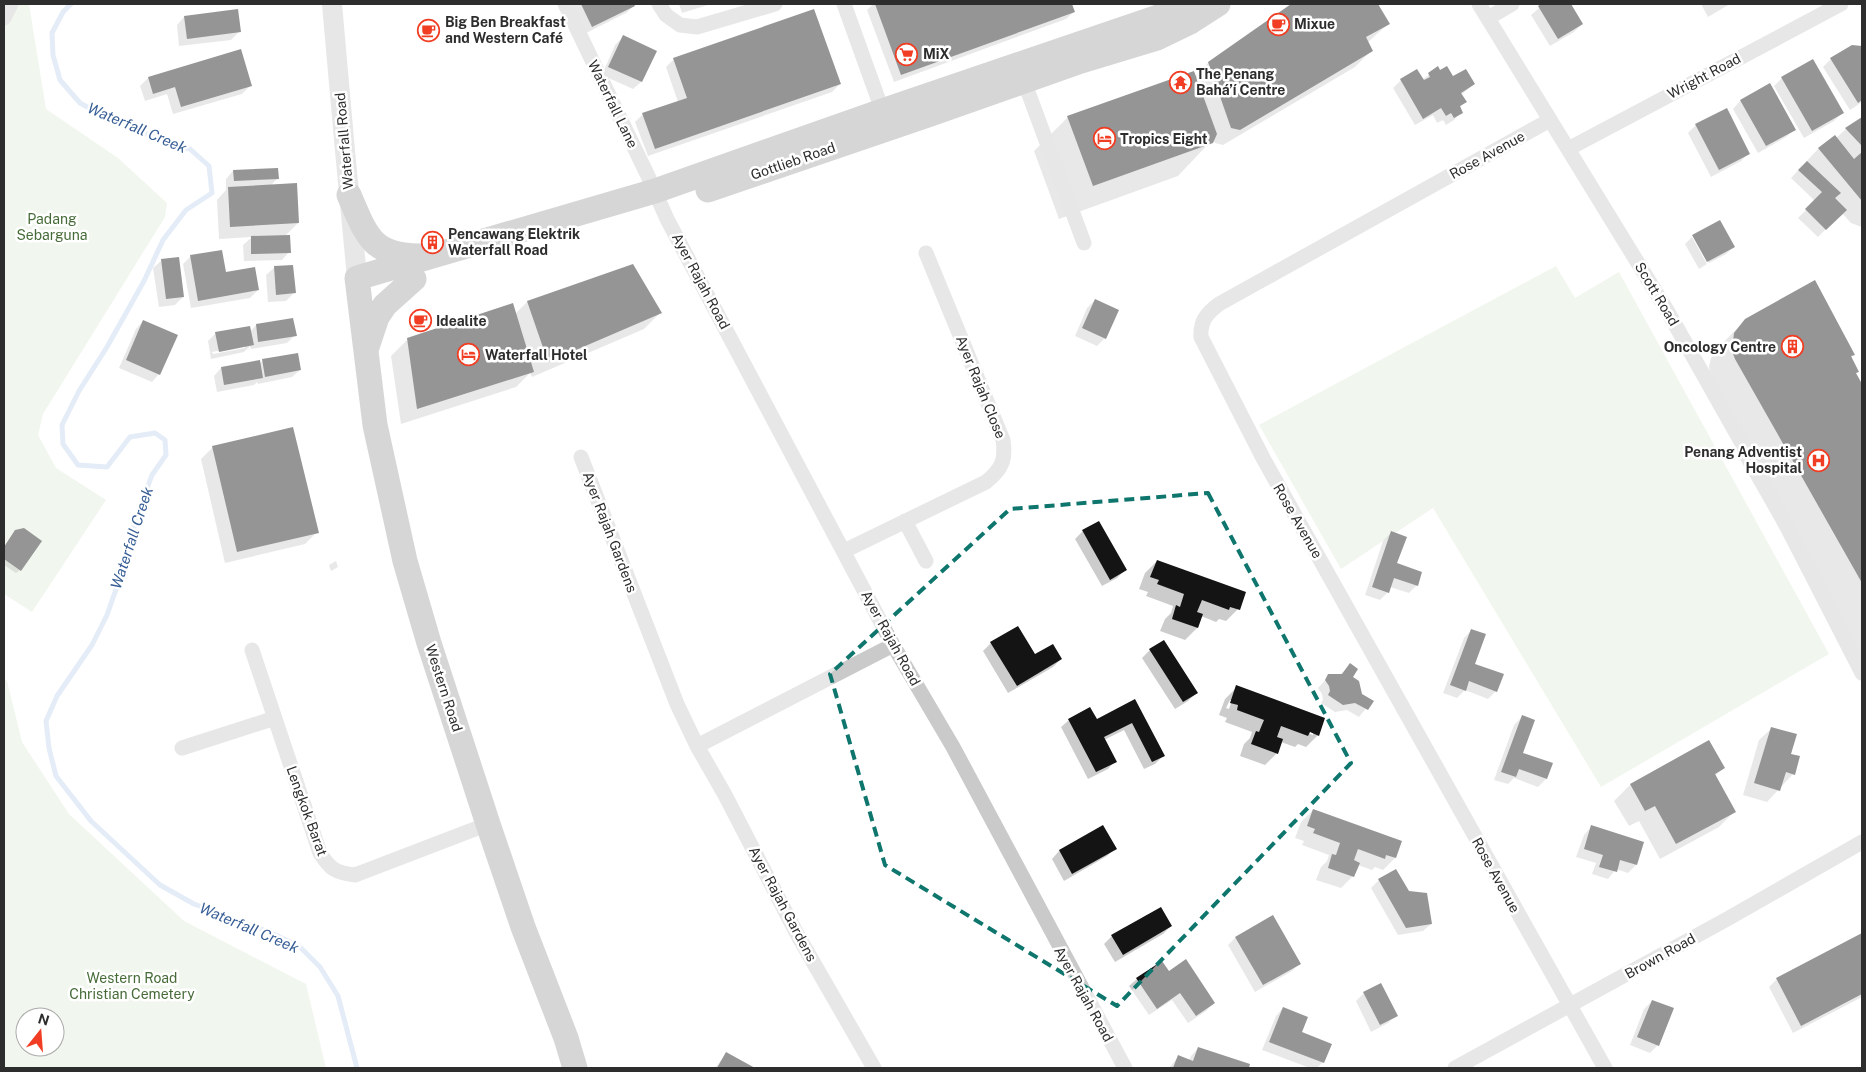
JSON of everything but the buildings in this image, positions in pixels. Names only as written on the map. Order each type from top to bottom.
[{"type":"main road","name":"Gottlieb Road","points":[[357,287],[414,279],[658,198],[886,120],[1158,17],[1185,4]]},
{"type":"main road","name":"Gottlieb Road","points":[[886,120],[1024,81],[1157,38],[1190,22],[1218,4]]},
{"type":"main road","points":[[349,195],[363,227],[374,243],[380,248],[402,256],[434,256]]},
{"type":"main road","name":"Gottlieb Road","points":[[357,287],[434,256],[658,198]]},
{"type":"main road","points":[[365,350],[377,318],[385,305],[414,279]]},
{"type":"main road","name":"Western Road","points":[[357,287],[375,425],[405,561],[429,643],[488,824],[523,927],[566,1038],[575,1068]]},
{"type":"street","points":[[4,18],[11,4]]},
{"type":"street","name":"Waterfall Road","points":[[332,4],[357,287]]},
{"type":"street","name":"Waterfall Lane","points":[[565,4],[658,198]]},
{"type":"street","points":[[659,4],[666,15],[680,25],[697,27],[775,4]]},
{"type":"street","points":[[844,4],[886,120]]},
{"type":"street","name":"Scott Road","points":[[1479,4],[1668,312],[1766,486],[1862,672]]},
{"type":"street","points":[[1488,18],[1512,4]]},
{"type":"street","name":"Wright Road","points":[[1568,148],[1841,4]]},
{"type":"street","points":[[1024,81],[1084,243]]},
{"type":"street","name":"Rose Avenue","points":[[1550,120],[1219,304],[1205,317],[1200,328],[1201,337],[1263,458],[1605,1068]]},
{"type":"street","name":"Ayer Rajah Road","points":[[658,198],[893,645],[953,747],[1125,1068]]},
{"type":"street","name":"Ayer Rajah Close","points":[[844,551],[986,482],[998,473],[1002,462],[1005,451],[1003,440],[926,253]]},
{"type":"street","name":"Ayer Rajah Gardens","points":[[581,457],[677,704],[697,746],[725,794],[867,1066]]},
{"type":"street","points":[[905,520],[926,561]]},
{"type":"street","points":[[697,746],[893,645]]},
{"type":"street","name":"Lengkok Barat","points":[[252,650],[320,853],[326,863],[339,873],[355,875],[488,824]]},
{"type":"street","points":[[182,748],[275,718]]},
{"type":"street","name":"Brown Road","points":[[1455,1068],[1729,918],[1862,842]]},
{"type":"highlighted area","points":[[1208,493],[1351,763],[1117,1006],[885,865],[830,674],[1010,509]]},
{"type":"green space","name":"Padang Sebarguna","points":[[4,4],[29,4],[46,109],[118,158],[167,203],[165,217],[43,414],[38,435],[56,468],[106,500],[32,612],[4,594]]},
{"type":"green space","points":[[1556,266],[1575,298],[1619,272],[1829,654],[1601,787],[1433,508],[1341,569],[1259,425]]},
{"type":"green space","name":"Western Road Christian Cemetery","points":[[4,679],[7,681],[22,742],[69,814],[184,921],[306,984],[326,1068],[4,1068]]},
{"type":"waterway","name":"Waterfall Creek","points":[[71,4],[63,12],[52,33],[53,55],[60,80],[80,103],[102,115],[161,140],[190,149],[209,166],[212,193],[186,210],[163,240],[144,281],[107,347],[79,391],[62,425],[63,444],[78,465],[107,467],[130,437],[155,433],[165,440],[166,455],[152,475],[136,518],[126,561],[107,615],[92,645],[57,696],[46,721],[49,748],[56,776],[91,821],[160,885],[194,904],[269,932],[299,946],[320,967],[338,996],[357,1068]]},
{"type":"place","name":"Mixue","points":[[1278,24]]},
{"type":"place","name":"Big Ben Breakfast and Western Café","points":[[429,30]]},
{"type":"place","name":"MiX","points":[[907,54]]},
{"type":"place","name":"The Penang Bahá’í Centre","points":[[1180,82]]},
{"type":"place","name":"Tropics Eight","points":[[1104,139]]},
{"type":"place","name":"Pencawang Elektrik Waterfall Road","points":[[432,242]]},
{"type":"place","name":"Idealite","points":[[420,321]]},
{"type":"place","name":"Oncology Centre","points":[[1792,347]]},
{"type":"place","name":"Waterfall Hotel","points":[[469,355]]},
{"type":"place","name":"Penang Adventist Hospital","points":[[1818,460]]}]
